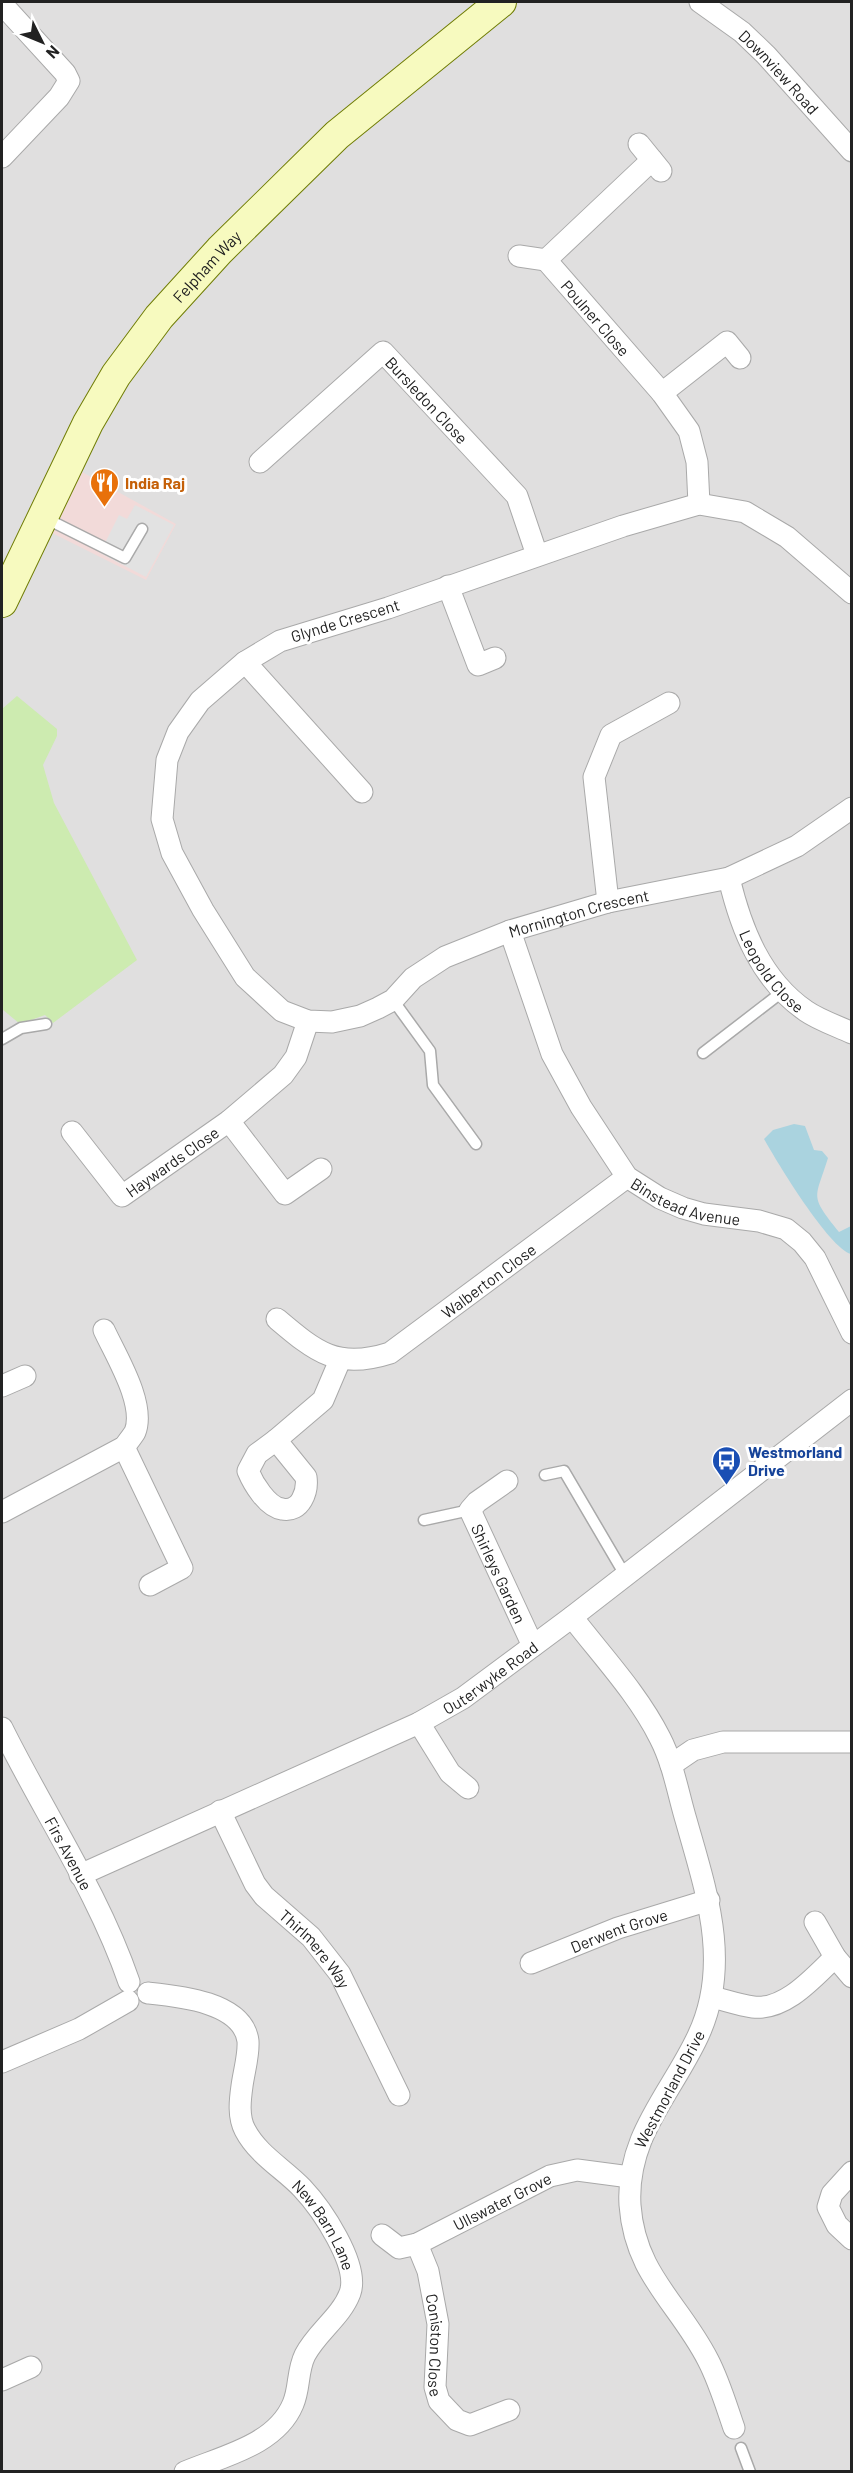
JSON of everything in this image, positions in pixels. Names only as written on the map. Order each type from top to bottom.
[{"type":"main road","name":"Felpham Way","points":[[2,602],[88,423],[116,375],[159,317],[220,250],[337,135],[501,2]]},
{"type":"street","name":"Downview Road","points":[[700,2],[742,32],[766,55],[852,151]]},
{"type":"street","points":[[2,4],[69,81],[59,97],[2,157]]},
{"type":"street","points":[[519,256],[546,260],[651,158]]},
{"type":"street","name":"Poulner Close","points":[[546,260],[662,393],[689,431],[697,462],[699,504]]},
{"type":"street","points":[[662,393],[733,350]]},
{"type":"street","name":"Bursledon Close","points":[[260,462],[383,352],[517,496],[537,555]]},
{"type":"street","name":"Glynde Crescent","points":[[308,1021],[282,1011],[245,977],[225,948],[172,853],[162,819],[167,760],[178,732],[200,701],[245,662],[280,641],[388,608],[537,555],[699,504],[746,512],[787,537],[852,593]]},
{"type":"street","points":[[448,586],[478,665],[495,658]]},
{"type":"street","points":[[245,662],[362,792]]},
{"type":"street","points":[[608,902],[594,777],[611,735],[669,703]]},
{"type":"street","name":"Mornington Crescent","points":[[308,1021],[332,1022],[360,1016],[393,1000],[413,978],[445,957],[510,931],[608,902],[729,878],[797,846],[852,808]]},
{"type":"street","name":"Leopold Close","points":[[729,878],[746,935],[762,964],[782,992],[807,1012],[852,1033]]},
{"type":"street","name":"Binstead Avenue","points":[[510,931],[552,1054],[581,1107],[627,1177],[660,1198],[683,1208],[704,1214],[759,1221],[786,1229],[802,1242],[815,1258],[852,1334]]},
{"type":"street","name":"Haywards Close","points":[[72,1132],[122,1196],[229,1121],[283,1076],[296,1057],[308,1021]]},
{"type":"street","name":"Haywards Close","points":[[229,1121],[285,1194],[321,1170]]},
{"type":"street","name":"Walberton Close","points":[[277,1319],[312,1349],[340,1360],[368,1360],[390,1353],[627,1177]]},
{"type":"street","points":[[2,1512],[124,1448],[135,1432],[138,1411],[132,1390],[104,1330]]},
{"type":"street","points":[[276,1440],[323,1401],[340,1360]]},
{"type":"street","points":[[2,1386],[25,1376]]},
{"type":"street","name":"Outerwyke Road","points":[[80,1875],[420,1723],[463,1698],[572,1617],[852,1400]]},
{"type":"street","points":[[124,1448],[182,1568],[150,1585]]},
{"type":"street","name":"Shirleys Garden","points":[[507,1481],[477,1502],[470,1510],[533,1646]]},
{"type":"street","name":"Westmorland Drive","points":[[572,1617],[629,1691],[660,1738],[709,1900],[715,1947],[712,1996],[699,2034],[636,2148],[630,2177],[630,2205],[635,2241],[649,2273],[708,2360],[734,2428]]},
{"type":"street","points":[[420,1723],[450,1773],[468,1788]]},
{"type":"street","name":"Firs Avenue","points":[[2,1728],[116,1945],[128,1992]]},
{"type":"street","points":[[670,1765],[693,1750],[723,1742],[852,1742]]},
{"type":"street","name":"Thirlmere Way","points":[[220,1811],[255,1884],[264,1896],[310,1937],[340,1974],[399,2095]]},
{"type":"street","name":"Derwent Grove","points":[[531,1963],[618,1928],[709,1900]]},
{"type":"street","points":[[815,1922],[835,1957],[852,1977]]},
{"type":"street","points":[[712,1996],[754,2007],[777,2003],[807,1983],[835,1957]]},
{"type":"street","points":[[2,2062],[79,2029],[128,1992]]},
{"type":"street","name":"New Barn Lane","points":[[128,1992],[139,2005],[145,2001],[148,1993],[210,2004],[236,2018],[244,2028],[248,2041],[240,2103],[244,2128],[258,2149],[303,2189],[343,2250],[351,2274],[351,2290],[346,2302],[311,2344],[302,2362],[295,2401],[279,2427],[241,2449],[185,2472]]},
{"type":"street","name":"Ullswater Grove","points":[[417,2244],[550,2176],[577,2170],[630,2177]]},
{"type":"street","points":[[852,2172],[831,2194],[828,2207],[837,2225],[852,2239]]},
{"type":"street","points":[[382,2235],[399,2248],[417,2244]]},
{"type":"street","name":"Coniston Close","points":[[417,2244],[428,2271],[438,2324],[435,2387],[439,2401],[457,2420],[470,2425],[509,2410]]},
{"type":"street","points":[[2,2380],[32,2367]]},
{"type":"street","points":[[227,2472],[241,2449]]},
{"type":"lane","points":[[43,517],[124,558],[141,529]]},
{"type":"lane","points":[[703,1053],[782,992]]},
{"type":"lane","points":[[393,1000],[430,1051],[433,1085],[476,1144]]},
{"type":"lane","points":[[2,1039],[21,1028],[46,1024]]},
{"type":"lane","points":[[545,1475],[564,1472],[625,1575]]},
{"type":"lane","points":[[424,1520],[470,1510]]},
{"type":"lane","points":[[741,2448],[750,2472]]},
{"type":"shaded area","points":[[2,2],[851,2],[851,2471],[2,2471]]},
{"type":"shaded area","points":[[82,472],[176,524],[146,580],[50,532]]},
{"type":"shaded area","points":[[135,505],[174,525],[146,577],[100,553],[119,515],[127,519]]},
{"type":"green space","points":[[17,696],[57,729],[57,736],[43,765],[54,803],[137,960],[53,1023],[45,1015],[20,1024],[2,1009],[2,709]]},
{"type":"water","points":[[794,1124],[805,1126],[814,1150],[822,1151],[828,1158],[817,1196],[823,1210],[839,1232],[851,1226],[851,1254],[841,1248],[817,1221],[764,1139],[773,1130]]},
{"type":"place","name":"India Raj","points":[[104,508]]},
{"type":"place","name":"Westmorland Drive","points":[[727,1486]]}]
